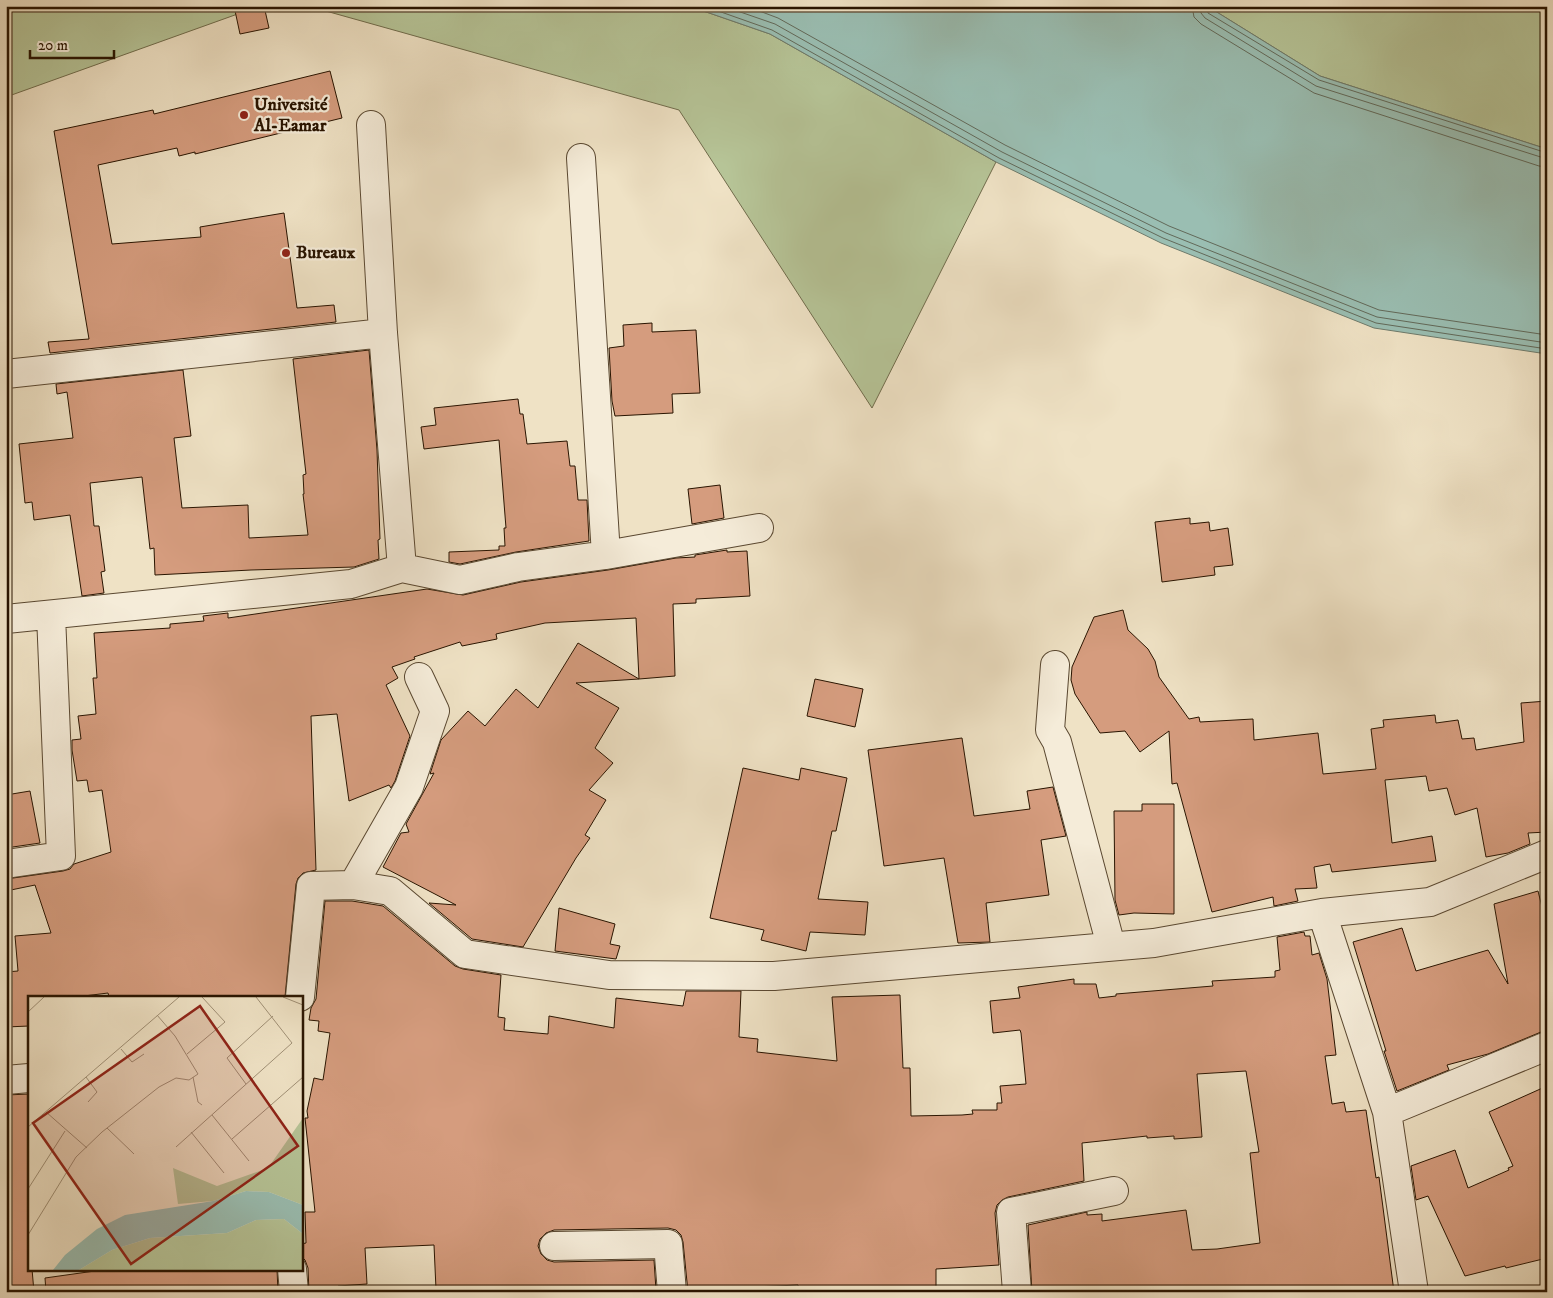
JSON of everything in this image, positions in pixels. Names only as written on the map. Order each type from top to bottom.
[{"type":"street","points":[[371,125],[383,333],[402,568]]},
{"type":"street","points":[[581,158],[606,555]]},
{"type":"street","points":[[6,374],[383,333]]},
{"type":"street","points":[[6,619],[351,584],[402,568],[460,580],[518,567],[606,555],[759,528]]},
{"type":"street","points":[[6,864],[61,856],[51,615]]},
{"type":"street","points":[[1054,666],[1050,730],[1057,742],[1111,946]]},
{"type":"street","points":[[354,885],[409,787],[435,711],[419,677]]},
{"type":"street","points":[[300,996],[311,886],[354,885],[390,891],[465,954],[609,975],[774,976],[1154,943],[1322,913],[1430,902],[1547,854]]},
{"type":"street","points":[[1322,913],[1387,1112],[1414,1292]]},
{"type":"street","points":[[1387,1112],[1547,1046]]},
{"type":"street","points":[[6,1080],[28,1078]]},
{"type":"street","points":[[1017,1292],[1011,1212],[1114,1191]]},
{"type":"street","points":[[554,1246],[668,1244],[672,1292]]},
{"type":"street","points":[[292,1270],[294,1292]]},
{"type":"green space","points":[[6,6],[260,6],[6,97]]},
{"type":"green space","points":[[308,6],[689,6],[770,34],[996,162],[872,408],[679,110]]},
{"type":"green space","points":[[1207,6],[1547,6],[1547,149],[1320,76]]},
{"type":"water","points":[[689,6],[1207,6],[1320,76],[1547,149],[1547,354],[1374,328],[1161,243],[996,162],[770,34]]},
{"type":"building","points":[[234,6],[264,6],[269,28],[240,34]]},
{"type":"building","points":[[330,71],[342,118],[195,154],[195,152],[179,156],[177,148],[98,165],[112,244],[201,237],[200,227],[284,213],[297,308],[334,305],[336,322],[50,353],[48,342],[89,339],[54,131],[153,110],[154,114]]},
{"type":"building","points":[[652,323],[652,332],[696,330],[700,393],[672,394],[673,413],[615,416],[612,401],[609,348],[624,346],[623,325]]},
{"type":"building","points":[[369,350],[377,450],[379,559],[354,567],[155,575],[154,548],[150,549],[142,477],[90,483],[94,526],[99,526],[105,571],[101,572],[104,593],[82,596],[70,515],[34,520],[32,502],[25,503],[19,444],[73,438],[67,392],[57,394],[56,384],[183,370],[191,436],[174,438],[182,508],[248,505],[249,538],[308,535],[303,494],[303,475],[306,474],[293,359]]},
{"type":"building","points":[[518,399],[520,414],[523,414],[527,444],[567,441],[570,466],[575,466],[578,500],[587,500],[589,541],[516,552],[460,564],[449,562],[449,552],[499,550],[499,546],[505,546],[504,528],[506,528],[499,440],[424,449],[421,427],[436,425],[434,408]]},
{"type":"building","points":[[720,485],[724,518],[692,524],[688,489]]},
{"type":"building","points":[[1190,518],[1190,524],[1209,522],[1210,531],[1228,528],[1233,565],[1214,567],[1215,575],[1162,582],[1155,522]]},
{"type":"building","points":[[727,550],[727,552],[747,551],[750,596],[696,599],[696,603],[673,604],[675,676],[639,679],[636,618],[545,623],[496,634],[497,639],[462,646],[460,642],[414,657],[415,659],[392,667],[398,678],[386,685],[410,736],[395,781],[391,788],[389,785],[349,801],[337,714],[311,716],[316,870],[303,873],[298,878],[296,884],[285,996],[109,996],[108,993],[84,996],[28,996],[28,1026],[6,1027],[6,972],[18,971],[15,936],[51,933],[35,885],[6,891],[6,879],[63,871],[70,869],[74,864],[111,852],[102,790],[89,792],[87,780],[77,781],[72,750],[72,740],[81,739],[78,716],[96,714],[93,678],[97,678],[94,633],[170,628],[170,624],[204,621],[203,616],[228,613],[228,618],[427,589],[463,595],[521,582],[676,558],[695,557],[695,555]]},
{"type":"building","points":[[1123,610],[1128,630],[1148,649],[1155,661],[1159,677],[1189,719],[1199,717],[1200,722],[1253,719],[1254,740],[1318,733],[1323,774],[1376,769],[1371,729],[1384,727],[1383,720],[1435,715],[1436,723],[1458,720],[1462,739],[1474,738],[1476,750],[1524,742],[1521,703],[1547,701],[1547,832],[1528,833],[1530,844],[1508,853],[1486,857],[1477,808],[1455,815],[1447,788],[1429,791],[1426,776],[1385,780],[1392,843],[1432,836],[1436,861],[1332,872],[1330,864],[1314,867],[1317,888],[1295,889],[1298,901],[1274,906],[1273,897],[1212,912],[1177,783],[1172,784],[1169,731],[1140,752],[1125,731],[1100,733],[1075,694],[1071,680],[1072,667],[1094,617]]},
{"type":"building","points":[[578,643],[639,679],[576,683],[619,708],[595,748],[613,763],[589,790],[606,800],[585,835],[590,838],[523,947],[472,939],[429,903],[456,905],[383,867],[401,833],[409,832],[406,824],[434,773],[430,774],[441,740],[468,711],[485,726],[516,689],[538,708]]},
{"type":"building","points":[[815,679],[863,689],[855,727],[807,716]]},
{"type":"building","points":[[962,738],[974,816],[1030,809],[1027,791],[1053,787],[1066,836],[1041,840],[1049,895],[986,903],[990,942],[958,943],[944,858],[884,866],[868,750]]},
{"type":"building","points":[[743,768],[799,780],[801,768],[847,778],[836,831],[832,831],[818,899],[868,902],[865,935],[810,932],[806,951],[761,940],[764,930],[710,918]]},
{"type":"building","points":[[30,791],[40,843],[6,848],[6,795]]},
{"type":"building","points":[[1142,804],[1174,804],[1174,914],[1134,913],[1119,915],[1115,900],[1114,811],[1142,811]]},
{"type":"building","points":[[1538,891],[1542,907],[1547,905],[1547,1031],[1488,1054],[1447,1065],[1449,1070],[1397,1091],[1353,942],[1402,928],[1416,971],[1488,950],[1508,984],[1494,904]]},
{"type":"building","points":[[325,901],[352,901],[383,906],[455,966],[501,975],[498,1017],[505,1018],[504,1030],[548,1034],[549,1016],[614,1028],[616,998],[683,1006],[686,991],[741,991],[739,1037],[758,1039],[757,1052],[837,1061],[832,997],[900,995],[903,1068],[910,1068],[911,1116],[962,1115],[973,1114],[972,1110],[997,1110],[997,1103],[1002,1103],[1000,1086],[1026,1084],[1020,1030],[993,1033],[990,1001],[1020,998],[1018,987],[1074,979],[1074,984],[1096,984],[1099,998],[1116,996],[1116,994],[1213,986],[1212,981],[1275,977],[1275,971],[1280,970],[1277,937],[1304,932],[1305,936],[1310,936],[1312,955],[1319,953],[1327,979],[1336,1055],[1325,1056],[1332,1104],[1344,1102],[1346,1112],[1366,1110],[1376,1178],[1379,1177],[1394,1292],[1032,1292],[1028,1225],[1087,1212],[1087,1215],[1102,1214],[1102,1221],[1186,1210],[1192,1250],[1217,1249],[1260,1243],[1250,1153],[1259,1152],[1246,1071],[1197,1074],[1202,1137],[1174,1139],[1174,1136],[1147,1138],[1147,1136],[1082,1143],[1084,1181],[1008,1197],[1002,1200],[997,1205],[995,1213],[999,1265],[936,1269],[936,1292],[799,1292],[798,1285],[753,1287],[753,1289],[734,1290],[734,1292],[688,1292],[681,1235],[676,1230],[668,1228],[554,1230],[546,1233],[540,1239],[538,1246],[541,1254],[547,1260],[554,1262],[654,1260],[656,1290],[639,1292],[441,1292],[441,1289],[436,1289],[434,1245],[365,1248],[367,1284],[338,1286],[338,1292],[309,1292],[308,1268],[302,1257],[302,1244],[306,1243],[305,1212],[315,1212],[305,1118],[308,1118],[307,1111],[314,1078],[323,1080],[330,1033],[318,1031],[319,1021],[309,1020],[311,1008],[316,999]]},
{"type":"building","points":[[559,908],[615,924],[610,944],[620,946],[616,959],[555,951]]},
{"type":"building","points":[[1547,1086],[1547,1258],[1465,1276],[1428,1196],[1416,1200],[1411,1166],[1455,1150],[1468,1188],[1509,1170],[1508,1168],[1513,1166],[1489,1112]]},
{"type":"building","points":[[28,1094],[28,1270],[32,1270],[34,1292],[6,1292],[6,1095]]},
{"type":"building","points":[[102,1270],[277,1270],[278,1292],[46,1292],[45,1278]]},
{"type":"place","name":"Université Al-Eamar","points":[[244,115]]},
{"type":"place","name":"Bureaux","points":[[286,253]]}]
